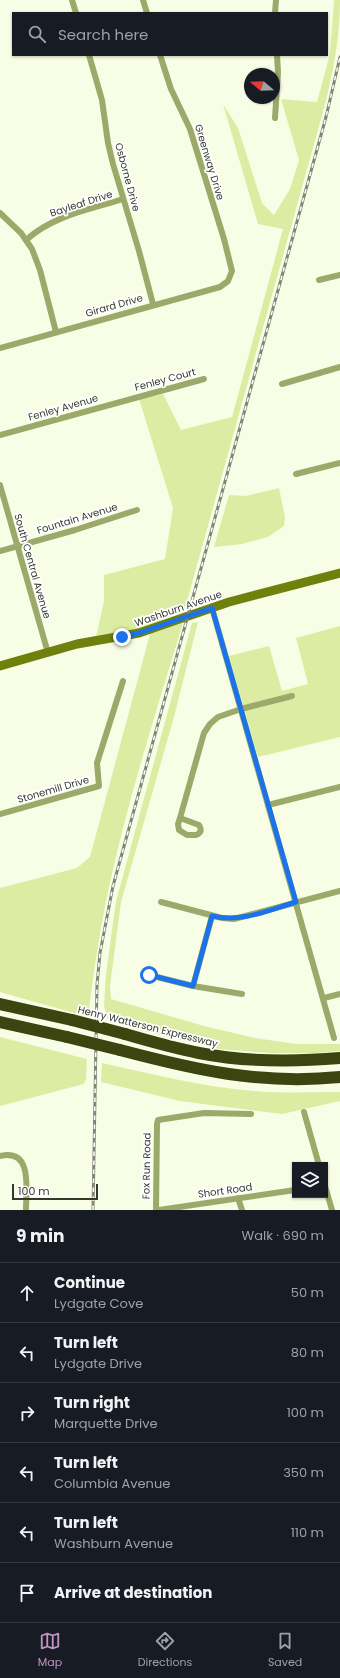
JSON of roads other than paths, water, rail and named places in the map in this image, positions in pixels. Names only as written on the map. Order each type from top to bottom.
[{"type":"highway","name":"Henry Watterson Expressway","points":[[0,1002],[186,1050],[220,1057],[271,1061],[340,1058]]},
{"type":"highway","points":[[0,1023],[26,1027],[68,1037],[182,1067],[255,1078],[296,1079],[340,1077]]},
{"type":"street","points":[[72,0],[76,12]]},
{"type":"street","points":[[144,0],[148,12]]},
{"type":"street","points":[[275,12],[276,0]]},
{"type":"street","name":"Osborne Drive","points":[[88,56],[102,100],[108,143],[123,199],[140,250],[154,304]]},
{"type":"street","name":"Greenway Drive","points":[[160,56],[171,89],[190,129],[224,239],[232,271],[231,277]]},
{"type":"street","points":[[275,118],[278,72],[277,56]]},
{"type":"street","name":"Bayleaf Drive","points":[[26,240],[44,226],[59,219],[123,199]]},
{"type":"street","points":[[0,213],[26,240],[37,259],[56,332]]},
{"type":"street","points":[[319,280],[340,275]]},
{"type":"street","name":"Girard Drive","points":[[0,348],[154,304],[220,287],[224,285],[231,277]]},
{"type":"street","points":[[282,384],[340,367]]},
{"type":"street","name":"Fenley Court","points":[[131,398],[204,379]]},
{"type":"street","name":"Fenley Avenue","points":[[0,435],[131,398]]},
{"type":"street","points":[[296,474],[340,463]]},
{"type":"street","name":"South Central Avenue","points":[[0,485],[48,652]]},
{"type":"street","name":"Fountain Avenue","points":[[0,551],[137,510]]},
{"type":"street","name":"Washburn Avenue","points":[[0,666],[77,644],[135,634],[229,602],[340,573]]},
{"type":"street","points":[[212,608],[324,998],[334,1038]]},
{"type":"street","name":"Stonemill Drive","points":[[0,814],[99,786],[97,763],[123,681]]},
{"type":"street","points":[[180,818],[200,746],[208,726],[218,717],[241,709],[292,696]]},
{"type":"street","points":[[268,805],[340,787]]},
{"type":"street","points":[[161,902],[227,919],[238,918],[340,891]]},
{"type":"street","points":[[193,986],[212,916]]},
{"type":"street","points":[[149,975],[193,986],[242,994]]},
{"type":"street","points":[[324,998],[340,994]]},
{"type":"street","points":[[304,1112],[318,1162]]},
{"type":"street","name":"Fox Run Road","points":[[156,1210],[156,1146],[158,1120],[204,1113],[251,1114]]},
{"type":"street","points":[[0,1156],[14,1155],[20,1159],[23,1164],[26,1210]]},
{"type":"street","name":"Short Road","points":[[159,1210],[292,1190]]},
{"type":"street","points":[[328,1196],[332,1210]]},
{"type":"street","points":[[238,1198],[242,1210]]},
{"type":"railway","points":[[93,1210],[97,985],[100,953],[113,886],[326,117],[340,57]]}]
